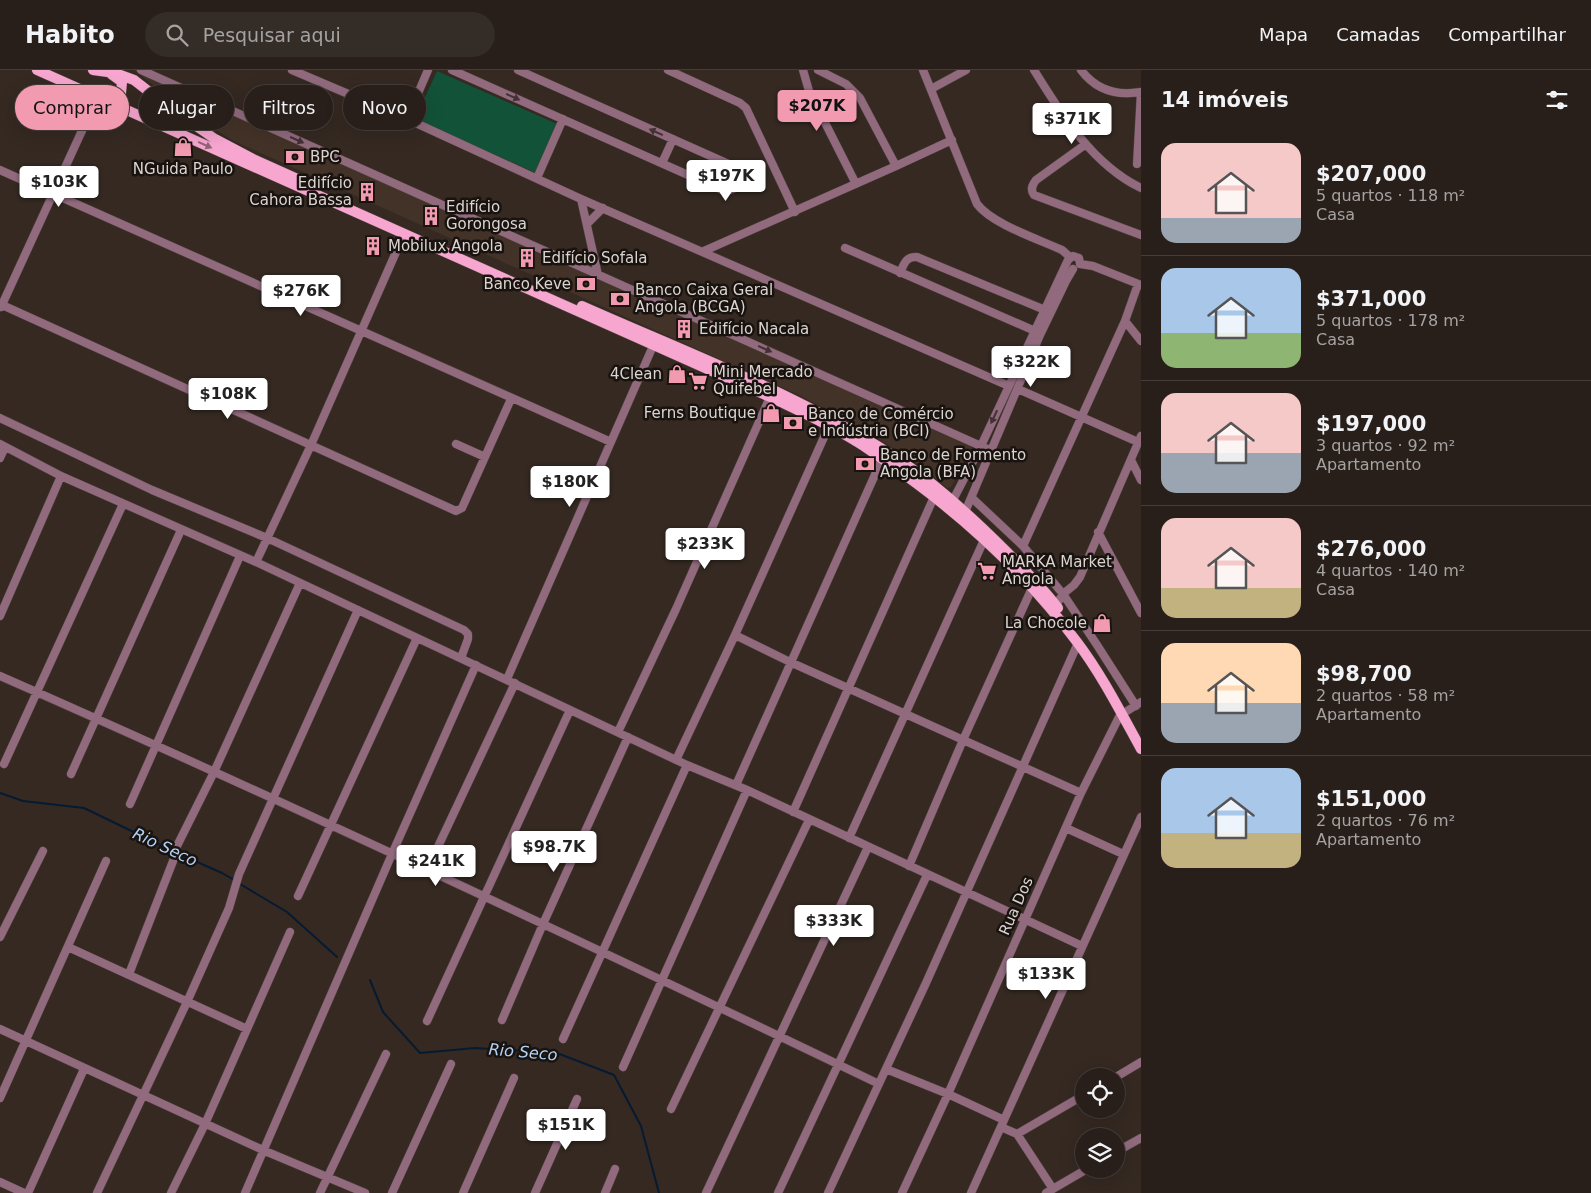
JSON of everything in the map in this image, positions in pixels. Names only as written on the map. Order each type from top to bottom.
[{"type":"main road","points":[[37,70],[69,85]]},
{"type":"main road","points":[[93,70],[118,78],[123,85]]},
{"type":"main road","points":[[93,70],[115,73],[134,80],[192,124],[253,159],[810,408],[881,448],[953,500],[1026,571],[1056,605],[1131,708],[1141,736]]},
{"type":"main road","points":[[129,113],[770,397],[856,440],[934,497],[984,540],[1032,588],[1131,708],[1141,749]]},
{"type":"street","points":[[141,70],[992,451]]},
{"type":"street","points":[[292,70],[343,91]]},
{"type":"street","points":[[421,85],[428,70]]},
{"type":"street","points":[[452,70],[724,191],[733,190],[739,185],[741,176],[737,169],[518,70]]},
{"type":"street","points":[[668,70],[740,103],[746,108],[795,212]]},
{"type":"street","points":[[803,70],[809,91],[856,184]]},
{"type":"street","points":[[818,70],[846,84],[860,98],[896,166]]},
{"type":"street","points":[[923,70],[977,204],[982,211],[996,221],[1062,250],[1073,263],[1093,266],[1140,285],[1023,546]]},
{"type":"street","points":[[931,89],[966,70]]},
{"type":"street","points":[[1034,70],[1059,109],[1086,144],[1125,179],[1141,188]]},
{"type":"street","points":[[1081,70],[1096,85],[1106,90],[1128,94],[1141,92],[1137,164]]},
{"type":"street","points":[[537,178],[563,119]]},
{"type":"street","points":[[426,127],[581,199],[704,251],[806,298],[1009,386]]},
{"type":"street","points":[[81,130],[1,306],[311,444],[456,511],[460,510],[511,399]]},
{"type":"street","points":[[662,163],[673,139]]},
{"type":"street","points":[[704,251],[795,212],[952,140]]},
{"type":"street","points":[[1086,144],[1036,180],[1031,188],[1032,192],[1034,195],[1141,234]]},
{"type":"street","points":[[0,170],[611,442]]},
{"type":"street","points":[[581,199],[598,275]]},
{"type":"street","points":[[587,224],[603,208]]},
{"type":"street","points":[[256,562],[311,444],[404,234]]},
{"type":"street","points":[[845,248],[1035,331]]},
{"type":"street","points":[[900,272],[906,260],[911,257],[917,257],[1045,310]]},
{"type":"street","points":[[953,500],[981,446],[1045,310],[1073,263]]},
{"type":"street","points":[[965,512],[1073,263]]},
{"type":"street","points":[[1125,321],[1141,341]]},
{"type":"street","points":[[427,870],[511,681],[653,346]]},
{"type":"street","points":[[1018,389],[1140,439],[1077,582],[1063,594],[1056,605]]},
{"type":"street","points":[[618,732],[676,609],[770,397]]},
{"type":"street","points":[[0,418],[152,490],[267,538],[464,630],[468,634],[468,639],[462,658]]},
{"type":"street","points":[[676,760],[735,635],[829,426]]},
{"type":"street","points":[[456,444],[485,457]]},
{"type":"street","points":[[0,458],[2,446],[61,476],[256,562],[676,760],[748,790],[1082,946]]},
{"type":"street","points":[[736,785],[882,459]]},
{"type":"street","points":[[1131,460],[1141,480]]},
{"type":"street","points":[[0,616],[61,476]]},
{"type":"street","points":[[793,812],[934,497]]},
{"type":"street","points":[[972,498],[1023,546],[1063,594],[1131,708]]},
{"type":"street","points":[[4,764],[123,504]]},
{"type":"street","points":[[71,774],[181,530]]},
{"type":"street","points":[[1098,532],[1141,613]]},
{"type":"street","points":[[849,838],[984,540]]},
{"type":"street","points":[[130,804],[240,556]]},
{"type":"street","points":[[128,974],[175,856],[176,846],[214,772],[300,583]]},
{"type":"street","points":[[909,866],[963,740],[1032,588]]},
{"type":"street","points":[[97,1193],[187,1002],[229,908],[240,874],[358,610]]},
{"type":"street","points":[[735,635],[790,662],[1081,793]]},
{"type":"street","points":[[298,896],[417,638]]},
{"type":"street","points":[[828,1193],[1078,643]]},
{"type":"street","points":[[246,1193],[392,854],[476,665]]},
{"type":"street","points":[[0,676],[274,798],[604,952],[879,1084]]},
{"type":"street","name":"Rua Dos","points":[[902,1193],[948,1094],[1081,793],[1131,708]]},
{"type":"street","points":[[427,1021],[570,710]]},
{"type":"street","points":[[502,1020],[543,924],[628,737]]},
{"type":"street","points":[[563,1039],[688,765]]},
{"type":"street","points":[[623,1067],[748,790]]},
{"type":"street","points":[[971,1193],[1141,817]]},
{"type":"street","points":[[671,1109],[809,820]]},
{"type":"street","points":[[1066,828],[1124,854]]},
{"type":"street","points":[[706,1193],[868,847]]},
{"type":"street","points":[[0,937],[42,850]]},
{"type":"street","points":[[0,1098],[106,861]]},
{"type":"street","points":[[778,1193],[928,875]]},
{"type":"street","points":[[171,1193],[205,1124],[290,932]]},
{"type":"street","points":[[68,947],[248,1029]]},
{"type":"street","points":[[0,1029],[265,1151],[365,1193]]},
{"type":"street","points":[[320,1193],[386,1054]]},
{"type":"street","points":[[1125,1072],[1141,1062]]},
{"type":"street","points":[[392,1193],[451,1064]]},
{"type":"street","points":[[28,1193],[84,1068]]},
{"type":"street","points":[[886,1069],[948,1094],[1017,1134],[1049,1191],[1075,1176]]},
{"type":"street","points":[[464,1193],[514,1078]]},
{"type":"street","points":[[535,1193],[577,1099]]},
{"type":"street","points":[[1017,1134],[1075,1100]]},
{"type":"street","points":[[1125,1147],[1141,1138]]},
{"type":"street","points":[[605,1193],[615,1169]]},
{"type":"street","points":[[0,1182],[24,1193]]},
{"type":"shaded area","points":[[134,70],[171,85],[154,85]]},
{"type":"shaded area","points":[[234,113],[244,118],[244,130],[271,130],[969,444],[972,452],[951,487],[947,488],[927,471],[876,437],[801,396],[234,141],[216,130],[234,130]]},
{"type":"green space","points":[[437,71],[557,124],[536,173],[426,124],[426,95]]},
{"type":"waterway","name":"Rio Seco","points":[[0,793],[23,801],[84,808],[173,851]]},
{"type":"waterway","name":"Rio Seco","points":[[177,853],[236,881]]},
{"type":"waterway","name":"Rio Seco","points":[[240,884],[287,912],[337,957]]},
{"type":"waterway","name":"Rio Seco","points":[[370,980],[383,1012],[420,1053],[475,1048],[557,1053],[614,1075],[641,1126],[659,1193]]},
{"type":"place","name":"NGuida Paulo","points":[[183,147]]},
{"type":"place","name":"BPC","points":[[295,157]]},
{"type":"place","name":"Edifício Cahora Bassa","points":[[367,192]]},
{"type":"place","name":"Edifício Gorongosa","points":[[431,216]]},
{"type":"place","name":"Mobilux Angola","points":[[373,246]]},
{"type":"place","name":"Edifício Sofala","points":[[527,258]]},
{"type":"place","name":"Banco Keve","points":[[586,284]]},
{"type":"place","name":"Banco Caixa Geral Angola (BCGA)","points":[[620,299]]},
{"type":"place","name":"Edifício Nacala","points":[[684,329]]},
{"type":"place","name":"4Clean","points":[[677,374]]},
{"type":"place","name":"Mini Mercado Quifebel","points":[[698,381]]},
{"type":"place","name":"Ferns Boutique","points":[[771,413]]},
{"type":"place","name":"Banco de Comércio e Indústria (BCI)","points":[[793,423]]},
{"type":"place","name":"Banco de Formento Angola (BFA)","points":[[865,464]]},
{"type":"place","name":"MARKA Market Angola","points":[[987,571]]},
{"type":"place","name":"La Chocole","points":[[1102,623]]}]
